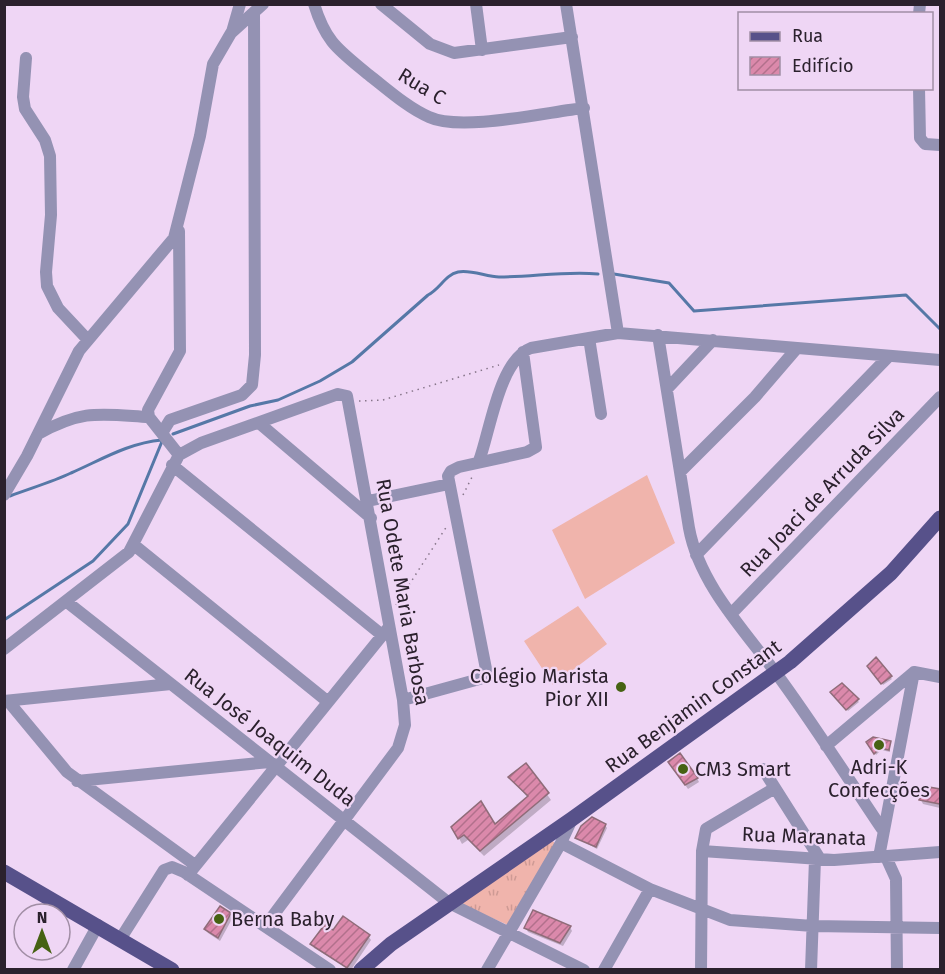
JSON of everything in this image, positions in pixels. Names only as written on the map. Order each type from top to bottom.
[{"type":"main road","name":"Rua Benjamin Constant","points":[[365,968],[378,953],[572,819],[776,673],[862,601],[938,525]]},
{"type":"main road","points":[[4,872],[172,969]]},
{"type":"street","points":[[4,495],[38,434],[72,363],[87,339],[170,246],[179,224],[200,136],[213,64],[231,33],[240,4]]},
{"type":"street","name":"Rua C","points":[[314,4],[322,29],[336,48],[388,89],[430,118],[457,123],[584,108]]},
{"type":"street","points":[[381,4],[430,44],[454,53],[572,37]]},
{"type":"street","points":[[476,4],[482,50]]},
{"type":"street","points":[[566,4],[618,333]]},
{"type":"street","points":[[231,33],[258,8]]},
{"type":"street","points":[[162,433],[170,420],[242,395],[252,385],[255,355],[258,8]]},
{"type":"street","points":[[26,58],[23,97],[25,109],[45,140],[50,156],[51,215],[46,272],[48,286],[58,308],[87,339]]},
{"type":"street","points":[[920,90],[921,141],[940,144]]},
{"type":"street","points":[[179,224],[180,351],[149,405],[149,417],[162,433],[176,460],[386,627],[273,764],[192,870]]},
{"type":"street","points":[[479,461],[499,392],[519,357],[531,348],[618,333],[940,360]]},
{"type":"street","points":[[658,335],[696,555],[731,614],[776,673],[882,829]]},
{"type":"street","points":[[589,338],[601,414]]},
{"type":"street","points":[[667,389],[713,340]]},
{"type":"street","points":[[680,472],[755,397],[797,348]]},
{"type":"street","points":[[696,555],[889,356]]},
{"type":"street","points":[[403,700],[483,678],[487,674],[449,484],[451,471],[479,461],[527,452],[537,444],[519,357]]},
{"type":"street","points":[[4,649],[67,602],[134,545],[176,460],[201,443],[338,394],[345,394],[349,400]]},
{"type":"street","name":"Rua Joaci de Arruda Silva","points":[[731,614],[940,397]]},
{"type":"street","name":"Rua Odete Maria Barbosa","points":[[266,925],[398,748],[404,732],[403,700],[386,627],[371,518],[349,400]]},
{"type":"street","points":[[38,434],[64,419],[81,415],[149,417]]},
{"type":"street","points":[[259,423],[371,518]]},
{"type":"street","points":[[368,501],[449,484]]},
{"type":"street","points":[[134,545],[327,701]]},
{"type":"street","name":"Rua José Joaquim Duda","points":[[67,602],[449,903],[584,969]]},
{"type":"street","points":[[826,746],[914,672]]},
{"type":"street","points":[[914,672],[940,677]]},
{"type":"street","points":[[897,969],[896,879],[882,857],[882,829],[914,672]]},
{"type":"street","points":[[6,701],[171,684]]},
{"type":"street","points":[[6,701],[53,758],[77,781],[266,925],[330,969]]},
{"type":"street","points":[[77,781],[273,764]]},
{"type":"street","points":[[762,769],[818,859],[811,969]]},
{"type":"street","points":[[701,969],[704,833],[710,825],[775,788]]},
{"type":"street","points":[[487,969],[561,843],[572,819]]},
{"type":"street","points":[[561,843],[650,889],[701,912],[747,923],[940,928]]},
{"type":"street","name":"Rua Maranata","points":[[702,851],[818,859],[940,852]]},
{"type":"street","points":[[121,938],[168,867],[192,870]]},
{"type":"street","points":[[604,969],[650,889]]},
{"type":"street","points":[[73,969],[98,925]]},
{"type":"path","points":[[349,400],[383,400],[519,357]]},
{"type":"path","points":[[386,627],[455,513],[479,461]]},
{"type":"green space","points":[[647,475],[675,543],[585,599],[552,530]]},
{"type":"green space","points":[[578,606],[607,644],[553,685],[524,641]]},
{"type":"green space","points":[[550,840],[555,845],[508,925],[460,904]]},
{"type":"building","points":[[876,657],[892,676],[881,684],[867,666]]},
{"type":"building","points":[[842,683],[859,699],[846,710],[830,692]]},
{"type":"building","name":"Adri-K Confecções","points":[[873,737],[891,741],[889,750],[880,748],[874,754],[866,742]]},
{"type":"building","name":"CM3 Smart","points":[[680,753],[698,778],[685,785],[668,762]]},
{"type":"building","points":[[526,763],[549,793],[480,851],[464,835],[458,839],[451,827],[481,801],[495,824],[528,796],[508,777]]},
{"type":"building","points":[[923,786],[940,789],[940,804],[919,800]]},
{"type":"building","points":[[592,817],[606,824],[596,847],[575,838],[581,826]]},
{"type":"building","name":"Berna Baby","points":[[220,906],[231,913],[218,938],[204,929]]},
{"type":"building","points":[[533,910],[571,926],[560,943],[524,928]]},
{"type":"building","points":[[343,916],[370,935],[347,968],[310,944],[325,924],[333,930]]},
{"type":"waterway","points":[[173,434],[250,406],[278,400],[320,381],[352,362],[446,279],[458,272],[499,277],[598,274]]},
{"type":"waterway","points":[[614,274],[669,283],[694,311],[906,295],[940,329]]},
{"type":"waterway","points":[[4,620],[93,561],[128,524],[163,439]]},
{"type":"waterway","points":[[10,496],[64,476],[126,448],[162,440]]},
{"type":"place","name":"Colégio Marista Pior XII","points":[[621,687]]},
{"type":"place","name":"Adri-K Confecções","points":[[879,745]]},
{"type":"place","name":"CM3 Smart","points":[[683,769]]},
{"type":"place","name":"Berna Baby","points":[[219,919]]}]
